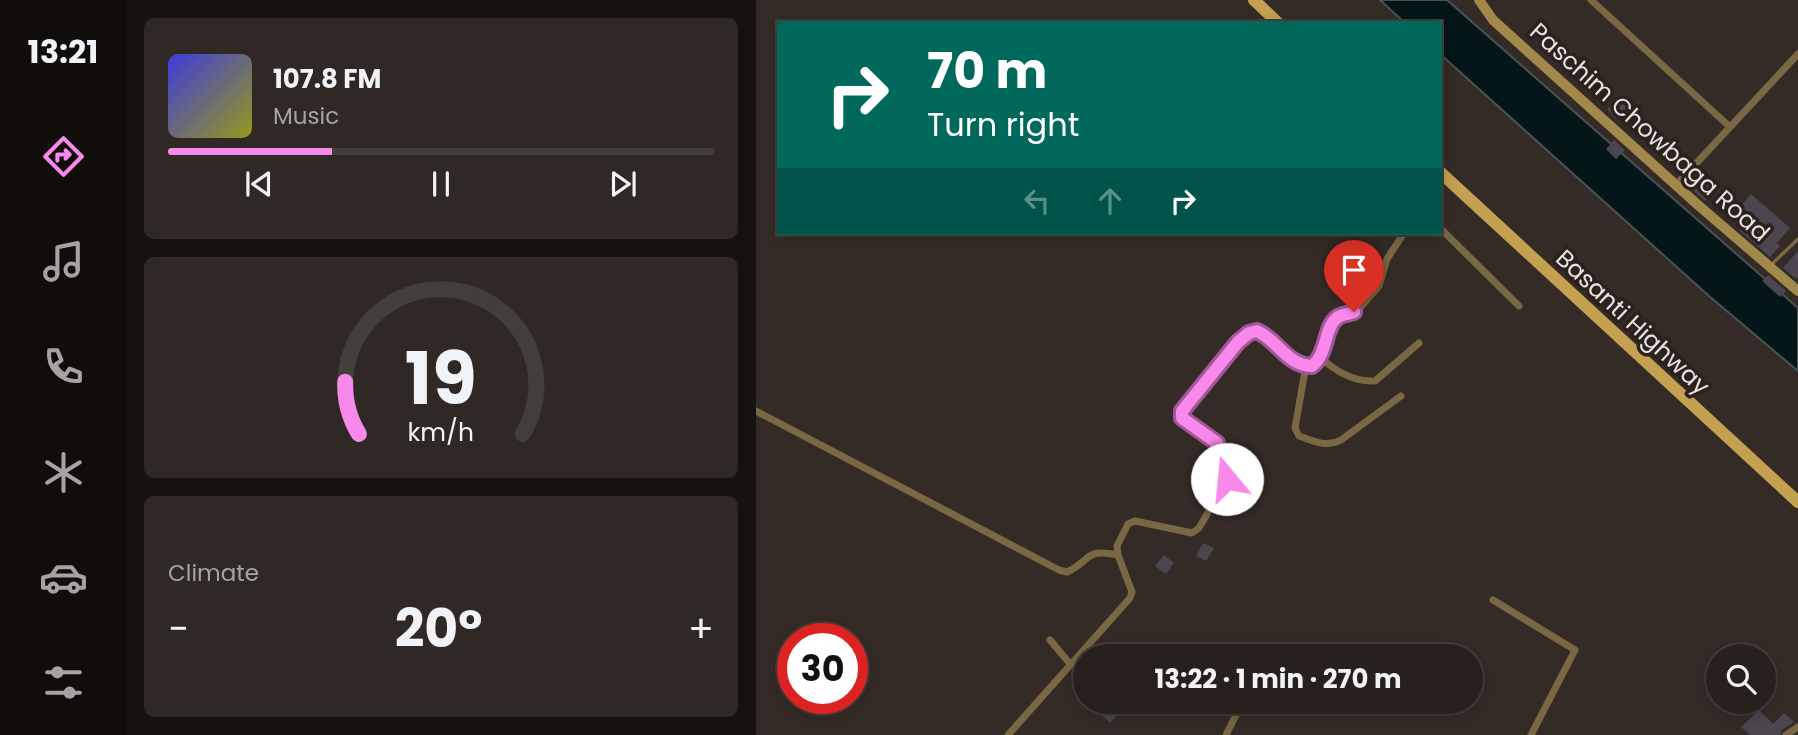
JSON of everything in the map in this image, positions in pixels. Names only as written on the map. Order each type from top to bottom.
[{"type":"main road","points":[[1254,0],[1276,21]]},
{"type":"main road","name":"Basanti Highway","points":[[1442,178],[1798,502]]},
{"type":"street","points":[[1591,0],[1730,127]]},
{"type":"street","name":"Paschim Chowbaga Road","points":[[1484,3],[1493,20],[1698,205],[1798,291]]},
{"type":"street","points":[[1677,184],[1798,54]]},
{"type":"street","points":[[1442,230],[1519,306]]},
{"type":"street","points":[[1008,735],[1130,598],[1132,592],[1118,555],[1119,540],[1130,522],[1188,533],[1196,531],[1216,499],[1227,475],[1216,457],[1217,443],[1182,418],[1182,411],[1231,350],[1249,333],[1257,331],[1264,334],[1284,354],[1302,365],[1312,366],[1320,357],[1334,321],[1341,315],[1359,309],[1379,286],[1387,259],[1404,235]]},
{"type":"street","points":[[1320,357],[1342,373],[1367,382],[1375,381],[1419,343]]},
{"type":"street","points":[[1302,365],[1295,428],[1299,436],[1320,443],[1333,444],[1341,440],[1401,396]]},
{"type":"street","points":[[756,411],[1059,570],[1067,572],[1073,569],[1090,553],[1118,555]]},
{"type":"street","points":[[1493,600],[1574,650],[1531,735]]},
{"type":"street","points":[[1050,640],[1071,665]]},
{"type":"street","points":[[1226,735],[1236,714]]},
{"type":"street","points":[[1786,735],[1798,727]]},
{"type":"lane","points":[[1770,266],[1798,239]]},
{"type":"shaded area","points":[[1380,0],[1447,0],[1798,308],[1798,371],[1709,296],[1442,56],[1442,21],[1403,21]]},
{"type":"building","points":[[1620,97],[1629,107],[1616,119],[1607,109]]},
{"type":"building","points":[[1614,140],[1625,150],[1616,159],[1606,149]]},
{"type":"building","points":[[1700,171],[1717,187],[1705,201],[1687,185]]},
{"type":"building","points":[[1751,194],[1790,228],[1777,243],[1780,246],[1770,257],[1739,230],[1750,217],[1740,207]]},
{"type":"building","points":[[1798,251],[1798,276],[1796,279],[1783,268]]},
{"type":"building","points":[[1768,275],[1786,291],[1780,297],[1762,281]]},
{"type":"building","points":[[1204,452],[1210,458],[1200,473],[1194,469]]},
{"type":"building","points":[[1203,543],[1214,548],[1206,561],[1196,556]]},
{"type":"building","points":[[1164,555],[1174,563],[1166,574],[1155,566]]},
{"type":"building","points":[[1784,713],[1794,722],[1782,730],[1780,735],[1750,735],[1741,727],[1755,714],[1763,714],[1773,724]]},
{"type":"building","points":[[1100,714],[1118,714],[1110,723]]},
{"type":"route","points":[[1227,479],[1216,457],[1217,443],[1186,422],[1182,418],[1182,411],[1238,342],[1249,333],[1257,331],[1264,334],[1298,364],[1312,366],[1320,357],[1334,321],[1341,315],[1354,312]]}]
